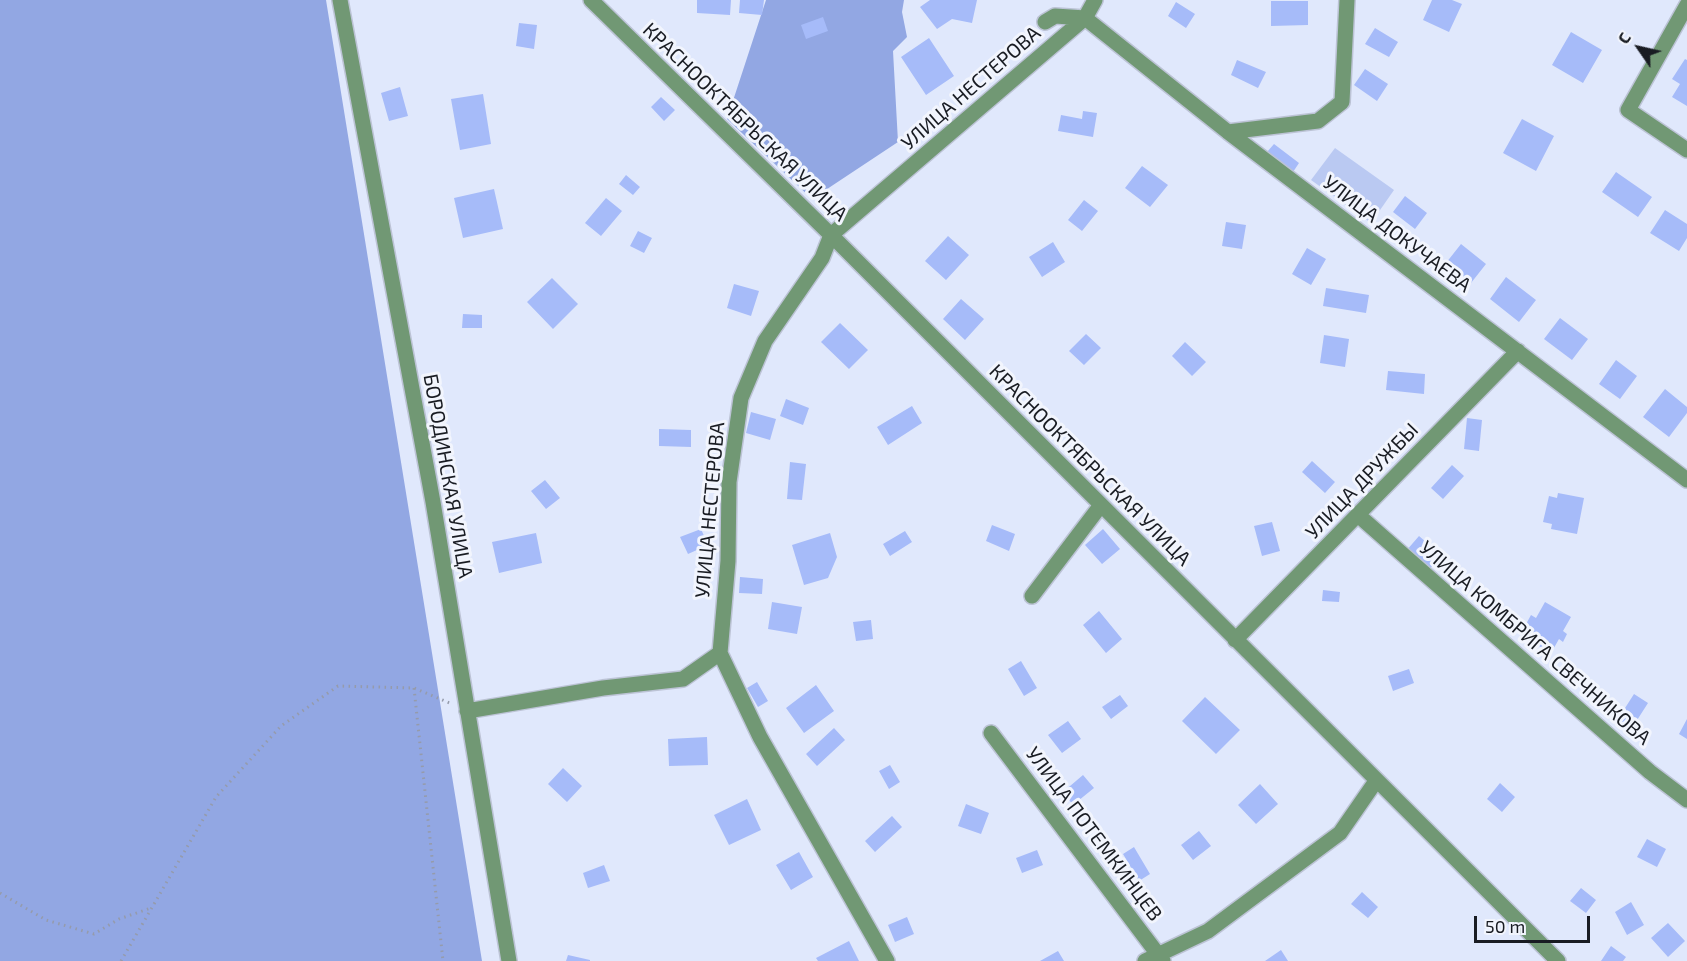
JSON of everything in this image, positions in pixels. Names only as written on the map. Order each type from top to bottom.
[{"type":"street","name":"БОРОДИНСКАЯ УЛИЦА","points":[[340,0],[433,502],[509,961]]},
{"type":"street","name":"КРАСНООКТЯБРЬСКАЯ УЛИЦА","points":[[591,0],[831,235],[1558,961]]},
{"type":"street","points":[[1045,22],[1055,16],[1085,18],[1095,0]]},
{"type":"street","points":[[1228,132],[1318,121],[1342,102],[1347,0]]},
{"type":"street","points":[[1687,5],[1628,110],[1687,150]]},
{"type":"street","name":"УЛИЦА НЕСТЕРОВА","points":[[720,653],[728,561],[729,482],[741,398],[765,341],[822,258],[831,235],[1085,18]]},
{"type":"street","name":"УЛИЦА ДОКУЧАЕВА","points":[[1085,18],[1228,132],[1687,480]]},
{"type":"street","name":"УЛИЦА ДРУЖБЫ","points":[[1235,640],[1518,351]]},
{"type":"street","points":[[1032,596],[1101,505]]},
{"type":"street","name":"УЛИЦА КОМБРИГА СВЕЧНИКОВА","points":[[1358,515],[1650,772],[1687,800]]},
{"type":"street","points":[[467,711],[592,690],[683,679],[720,653],[760,737],[887,961]]},
{"type":"street","name":"УЛИЦА ПОТЕМКИНЦЕВ","points":[[991,733],[1156,959]]},
{"type":"street","points":[[1156,959],[1208,932],[1340,833],[1376,781]]},
{"type":"path","points":[[121,961],[216,797],[281,726],[338,686],[414,688],[467,711]]},
{"type":"path","points":[[414,688],[443,961]]},
{"type":"path","points":[[0,893],[46,920],[94,934],[119,919],[153,907]]},
{"type":"shaded area","points":[[0,0],[326,0],[482,961],[0,961]]},
{"type":"shaded area","points":[[766,0],[904,0],[902,12],[907,37],[893,51],[898,142],[812,199],[727,119]]},
{"type":"shaded area","points":[[1335,148],[1394,190],[1371,223],[1311,180]]},
{"type":"building","points":[[697,0],[731,0],[730,15],[697,13]]},
{"type":"building","points":[[740,0],[764,0],[762,15],[739,13]]},
{"type":"building","points":[[930,0],[977,0],[972,23],[952,19],[937,29],[920,7]]},
{"type":"building","points":[[1432,0],[1452,0],[1462,4],[1449,32],[1423,20]]},
{"type":"building","points":[[1271,1],[1308,1],[1308,25],[1271,26]]},
{"type":"building","points":[[1176,2],[1195,14],[1186,28],[1168,16]]},
{"type":"building","points":[[823,17],[828,31],[806,39],[801,25]]},
{"type":"building","points":[[519,23],[537,25],[534,49],[516,46]]},
{"type":"building","points":[[1375,28],[1398,42],[1389,57],[1365,44]]},
{"type":"building","points":[[1571,32],[1602,50],[1583,83],[1552,65]]},
{"type":"building","points":[[929,38],[954,76],[926,95],[901,57]]},
{"type":"building","points":[[1685,59],[1687,60],[1687,106],[1672,97],[1680,84],[1672,79]]},
{"type":"building","points":[[1237,60],[1266,72],[1258,88],[1231,75]]},
{"type":"building","points":[[1365,69],[1388,84],[1377,101],[1354,85]]},
{"type":"building","points":[[400,87],[408,116],[389,121],[381,93]]},
{"type":"building","points":[[483,94],[491,144],[460,150],[451,99]]},
{"type":"building","points":[[661,97],[675,110],[664,121],[651,107]]},
{"type":"building","points":[[1083,111],[1097,113],[1093,137],[1058,131],[1061,115],[1082,119]]},
{"type":"building","points":[[1522,119],[1554,136],[1536,171],[1503,153]]},
{"type":"building","points":[[1274,144],[1299,163],[1293,172],[1267,152]]},
{"type":"building","points":[[1142,166],[1168,185],[1150,207],[1125,188]]},
{"type":"building","points":[[1616,172],[1652,197],[1638,217],[1602,192]]},
{"type":"building","points":[[626,175],[640,187],[633,195],[619,184]]},
{"type":"building","points":[[494,189],[503,229],[463,238],[454,198]]},
{"type":"building","points":[[1405,196],[1427,213],[1415,229],[1393,212]]},
{"type":"building","points":[[606,198],[622,211],[601,236],[585,223]]},
{"type":"building","points":[[1084,200],[1098,211],[1082,231],[1068,220]]},
{"type":"building","points":[[1665,210],[1687,224],[1687,238],[1679,251],[1650,233]]},
{"type":"building","points":[[1226,222],[1246,225],[1242,249],[1222,246]]},
{"type":"building","points":[[638,231],[652,238],[644,253],[630,246]]},
{"type":"building","points":[[948,236],[969,255],[946,280],[925,261]]},
{"type":"building","points":[[1053,242],[1065,262],[1042,277],[1029,257]]},
{"type":"building","points":[[1461,244],[1486,264],[1471,283],[1446,263]]},
{"type":"building","points":[[1307,248],[1326,259],[1311,285],[1292,274]]},
{"type":"building","points":[[1506,277],[1536,300],[1519,322],[1490,299]]},
{"type":"building","points":[[552,278],[578,304],[553,329],[527,302]]},
{"type":"building","points":[[734,284],[759,291],[751,316],[727,308]]},
{"type":"building","points":[[1326,288],[1369,295],[1366,313],[1323,306]]},
{"type":"building","points":[[961,299],[984,319],[965,340],[943,319]]},
{"type":"building","points":[[463,314],[482,315],[482,328],[462,328]]},
{"type":"building","points":[[1560,318],[1588,339],[1572,360],[1544,339]]},
{"type":"building","points":[[840,323],[868,350],[849,369],[821,342]]},
{"type":"building","points":[[1086,334],[1101,348],[1084,365],[1069,351]]},
{"type":"building","points":[[1324,335],[1349,339],[1345,367],[1320,363]]},
{"type":"building","points":[[1185,342],[1206,362],[1192,376],[1172,356]]},
{"type":"building","points":[[1616,360],[1637,376],[1620,399],[1599,384]]},
{"type":"building","points":[[1388,371],[1425,374],[1424,394],[1386,390]]},
{"type":"building","points":[[1665,389],[1687,407],[1687,413],[1669,437],[1643,417]]},
{"type":"building","points":[[786,399],[809,408],[803,425],[780,416]]},
{"type":"building","points":[[912,406],[922,423],[888,445],[877,427]]},
{"type":"building","points":[[751,412],[776,419],[770,440],[746,433]]},
{"type":"building","points":[[1467,418],[1482,420],[1479,451],[1464,449]]},
{"type":"building","points":[[659,429],[691,430],[691,447],[659,446]]},
{"type":"building","points":[[1312,461],[1335,482],[1325,493],[1302,472]]},
{"type":"building","points":[[790,462],[806,464],[802,500],[787,499]]},
{"type":"building","points":[[1452,465],[1464,476],[1443,499],[1431,488]]},
{"type":"building","points":[[545,480],[560,498],[546,509],[531,491]]},
{"type":"building","points":[[1558,493],[1584,498],[1577,534],[1551,529],[1552,524],[1543,522],[1549,496],[1557,498]]},
{"type":"building","points":[[1272,522],[1280,551],[1262,556],[1254,526]]},
{"type":"building","points":[[992,525],[1015,534],[1009,551],[986,541]]},
{"type":"building","points":[[701,529],[708,545],[688,554],[680,537]]},
{"type":"building","points":[[1103,529],[1120,549],[1102,564],[1085,545]]},
{"type":"building","points":[[905,531],[912,542],[890,556],[883,544]]},
{"type":"building","points":[[536,533],[542,563],[499,573],[492,542]]},
{"type":"building","points":[[830,533],[837,557],[828,578],[804,585],[792,545]]},
{"type":"building","points":[[1419,536],[1441,555],[1429,570],[1406,551]]},
{"type":"building","points":[[740,577],[763,579],[762,594],[739,593]]},
{"type":"building","points":[[1323,590],[1340,592],[1339,602],[1322,601]]},
{"type":"building","points":[[772,602],[802,607],[797,634],[768,629]]},
{"type":"building","points":[[1545,602],[1571,617],[1563,631],[1567,634],[1563,642],[1559,639],[1551,653],[1520,635],[1531,615],[1536,618]]},
{"type":"building","points":[[1099,611],[1122,639],[1106,653],[1083,625]]},
{"type":"building","points":[[871,620],[873,639],[856,641],[853,622]]},
{"type":"building","points":[[1021,661],[1037,688],[1024,696],[1008,669]]},
{"type":"building","points":[[1409,669],[1414,683],[1393,691],[1388,676]]},
{"type":"building","points":[[757,682],[768,701],[758,707],[747,688]]},
{"type":"building","points":[[816,685],[834,711],[804,733],[786,708]]},
{"type":"building","points":[[1634,694],[1648,703],[1632,728],[1618,719]]},
{"type":"building","points":[[1120,695],[1128,706],[1111,719],[1102,707]]},
{"type":"building","points":[[1205,697],[1240,730],[1216,754],[1182,721]]},
{"type":"building","points":[[1687,719],[1687,739],[1679,734]]},
{"type":"building","points":[[1068,721],[1081,739],[1062,753],[1048,735]]},
{"type":"building","points":[[834,728],[845,740],[817,766],[806,754]]},
{"type":"building","points":[[707,737],[708,765],[669,766],[668,739]]},
{"type":"building","points":[[890,765],[900,782],[889,789],[879,771]]},
{"type":"building","points":[[563,768],[582,786],[567,802],[548,784]]},
{"type":"building","points":[[1083,775],[1094,788],[1073,805],[1063,792]]},
{"type":"building","points":[[1500,783],[1515,797],[1502,812],[1487,799]]},
{"type":"building","points":[[1260,784],[1278,804],[1256,824],[1238,805]]},
{"type":"building","points":[[747,799],[761,830],[729,845],[714,815]]},
{"type":"building","points":[[966,804],[989,813],[981,834],[958,826]]},
{"type":"building","points":[[892,816],[902,827],[875,852],[865,841]]},
{"type":"building","points":[[1199,831],[1211,846],[1193,860],[1181,845]]},
{"type":"building","points":[[1647,839],[1666,849],[1657,867],[1637,857]]},
{"type":"building","points":[[1134,847],[1150,874],[1139,881],[1123,854]]},
{"type":"building","points":[[1037,850],[1043,865],[1022,873],[1016,858]]},
{"type":"building","points":[[799,852],[813,877],[791,890],[776,865]]},
{"type":"building","points":[[604,865],[610,881],[588,888],[583,873]]},
{"type":"building","points":[[1581,888],[1596,900],[1586,913],[1570,901]]},
{"type":"building","points":[[1362,892],[1378,907],[1368,918],[1351,904]]},
{"type":"building","points":[[1631,902],[1644,925],[1627,935],[1615,912]]},
{"type":"building","points":[[907,917],[914,934],[895,942],[888,925]]},
{"type":"building","points":[[1668,923],[1685,941],[1668,957],[1651,938]]},
{"type":"building","points":[[849,941],[859,961],[818,961],[816,958]]},
{"type":"building","points":[[1611,946],[1626,957],[1623,961],[1601,961]]},
{"type":"building","points":[[1281,950],[1288,961],[1265,961]]},
{"type":"building","points":[[1058,951],[1064,961],[1040,961]]},
{"type":"building","points":[[568,955],[590,960],[590,961],[566,961]]}]
